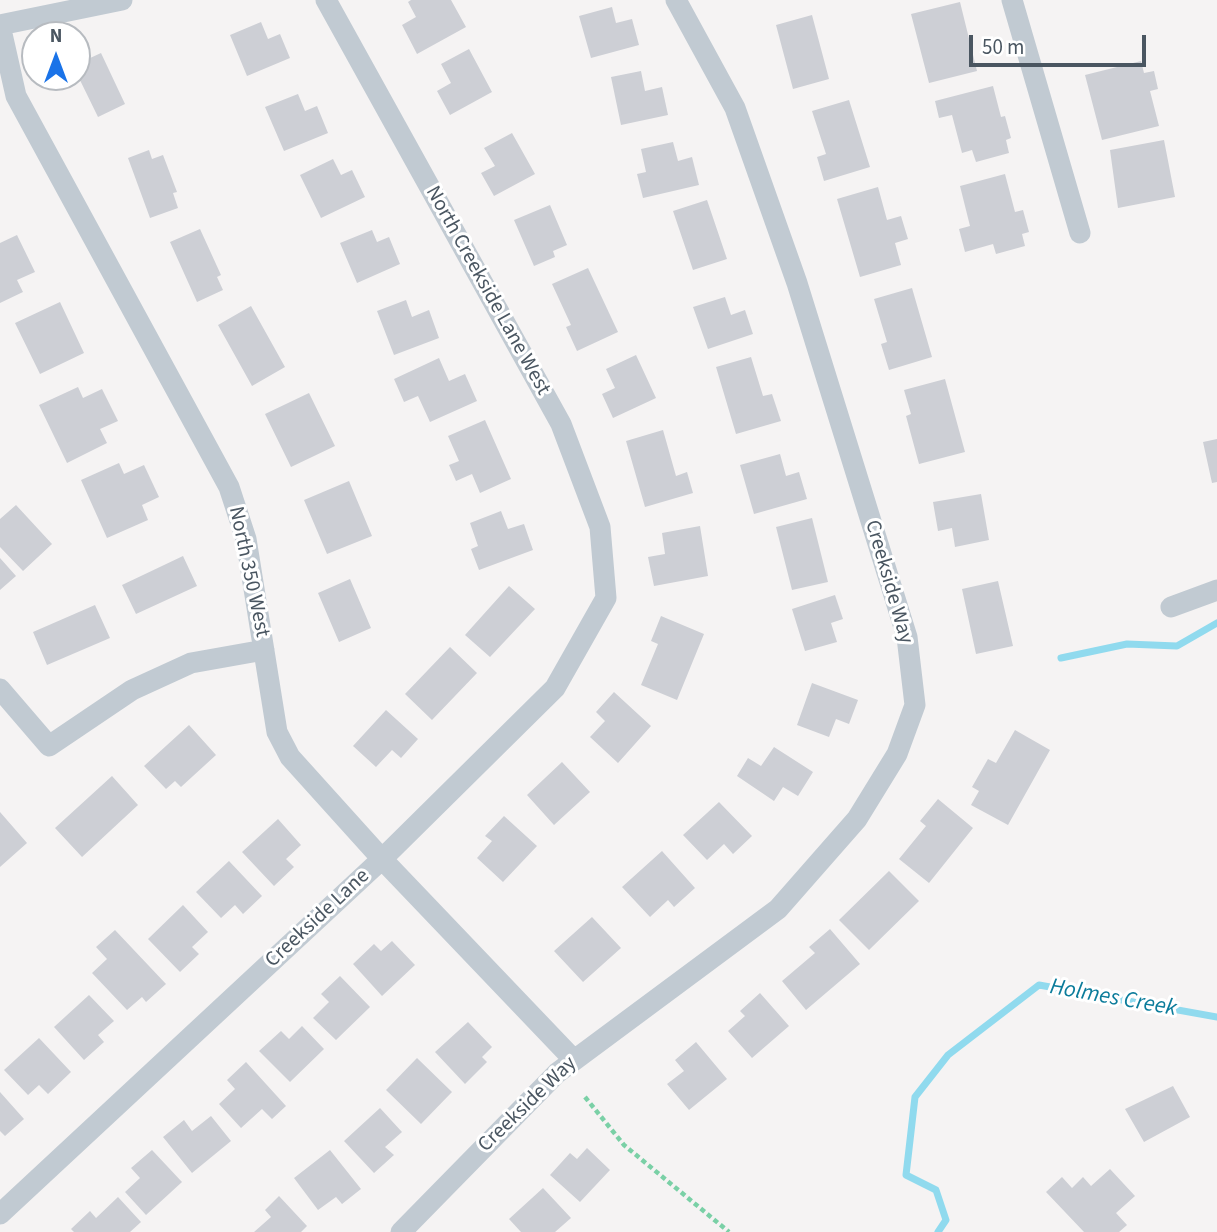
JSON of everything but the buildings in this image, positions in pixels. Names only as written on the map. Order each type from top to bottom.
[{"type":"street","points":[[0,25],[121,0]]},
{"type":"street","name":"North Creekside Lane West","points":[[326,0],[561,424],[600,527],[606,598]]},
{"type":"street","name":"Creekside Way","points":[[401,1232],[573,1059],[778,909],[857,820],[897,754],[915,705],[907,637],[797,283],[735,108],[676,0]]},
{"type":"street","points":[[1012,0],[1080,233]]},
{"type":"street","name":"North 350 West","points":[[0,25],[16,96],[229,487],[246,539],[277,732],[290,757],[382,859],[573,1059]]},
{"type":"street","points":[[1171,607],[1217,590]]},
{"type":"street","name":"Creekside Lane","points":[[0,1214],[382,859],[555,688],[606,598]]},
{"type":"street","points":[[0,688],[49,746],[132,690],[191,663],[264,650]]},
{"type":"path","points":[[584,1097],[624,1145],[729,1232]]},
{"type":"waterway","points":[[1061,658],[1127,644],[1177,646],[1217,623]]},
{"type":"waterway","name":"Holmes Creek","points":[[938,1232],[946,1220],[936,1190],[906,1175],[915,1097],[948,1055],[1039,985],[1217,1017]]}]
